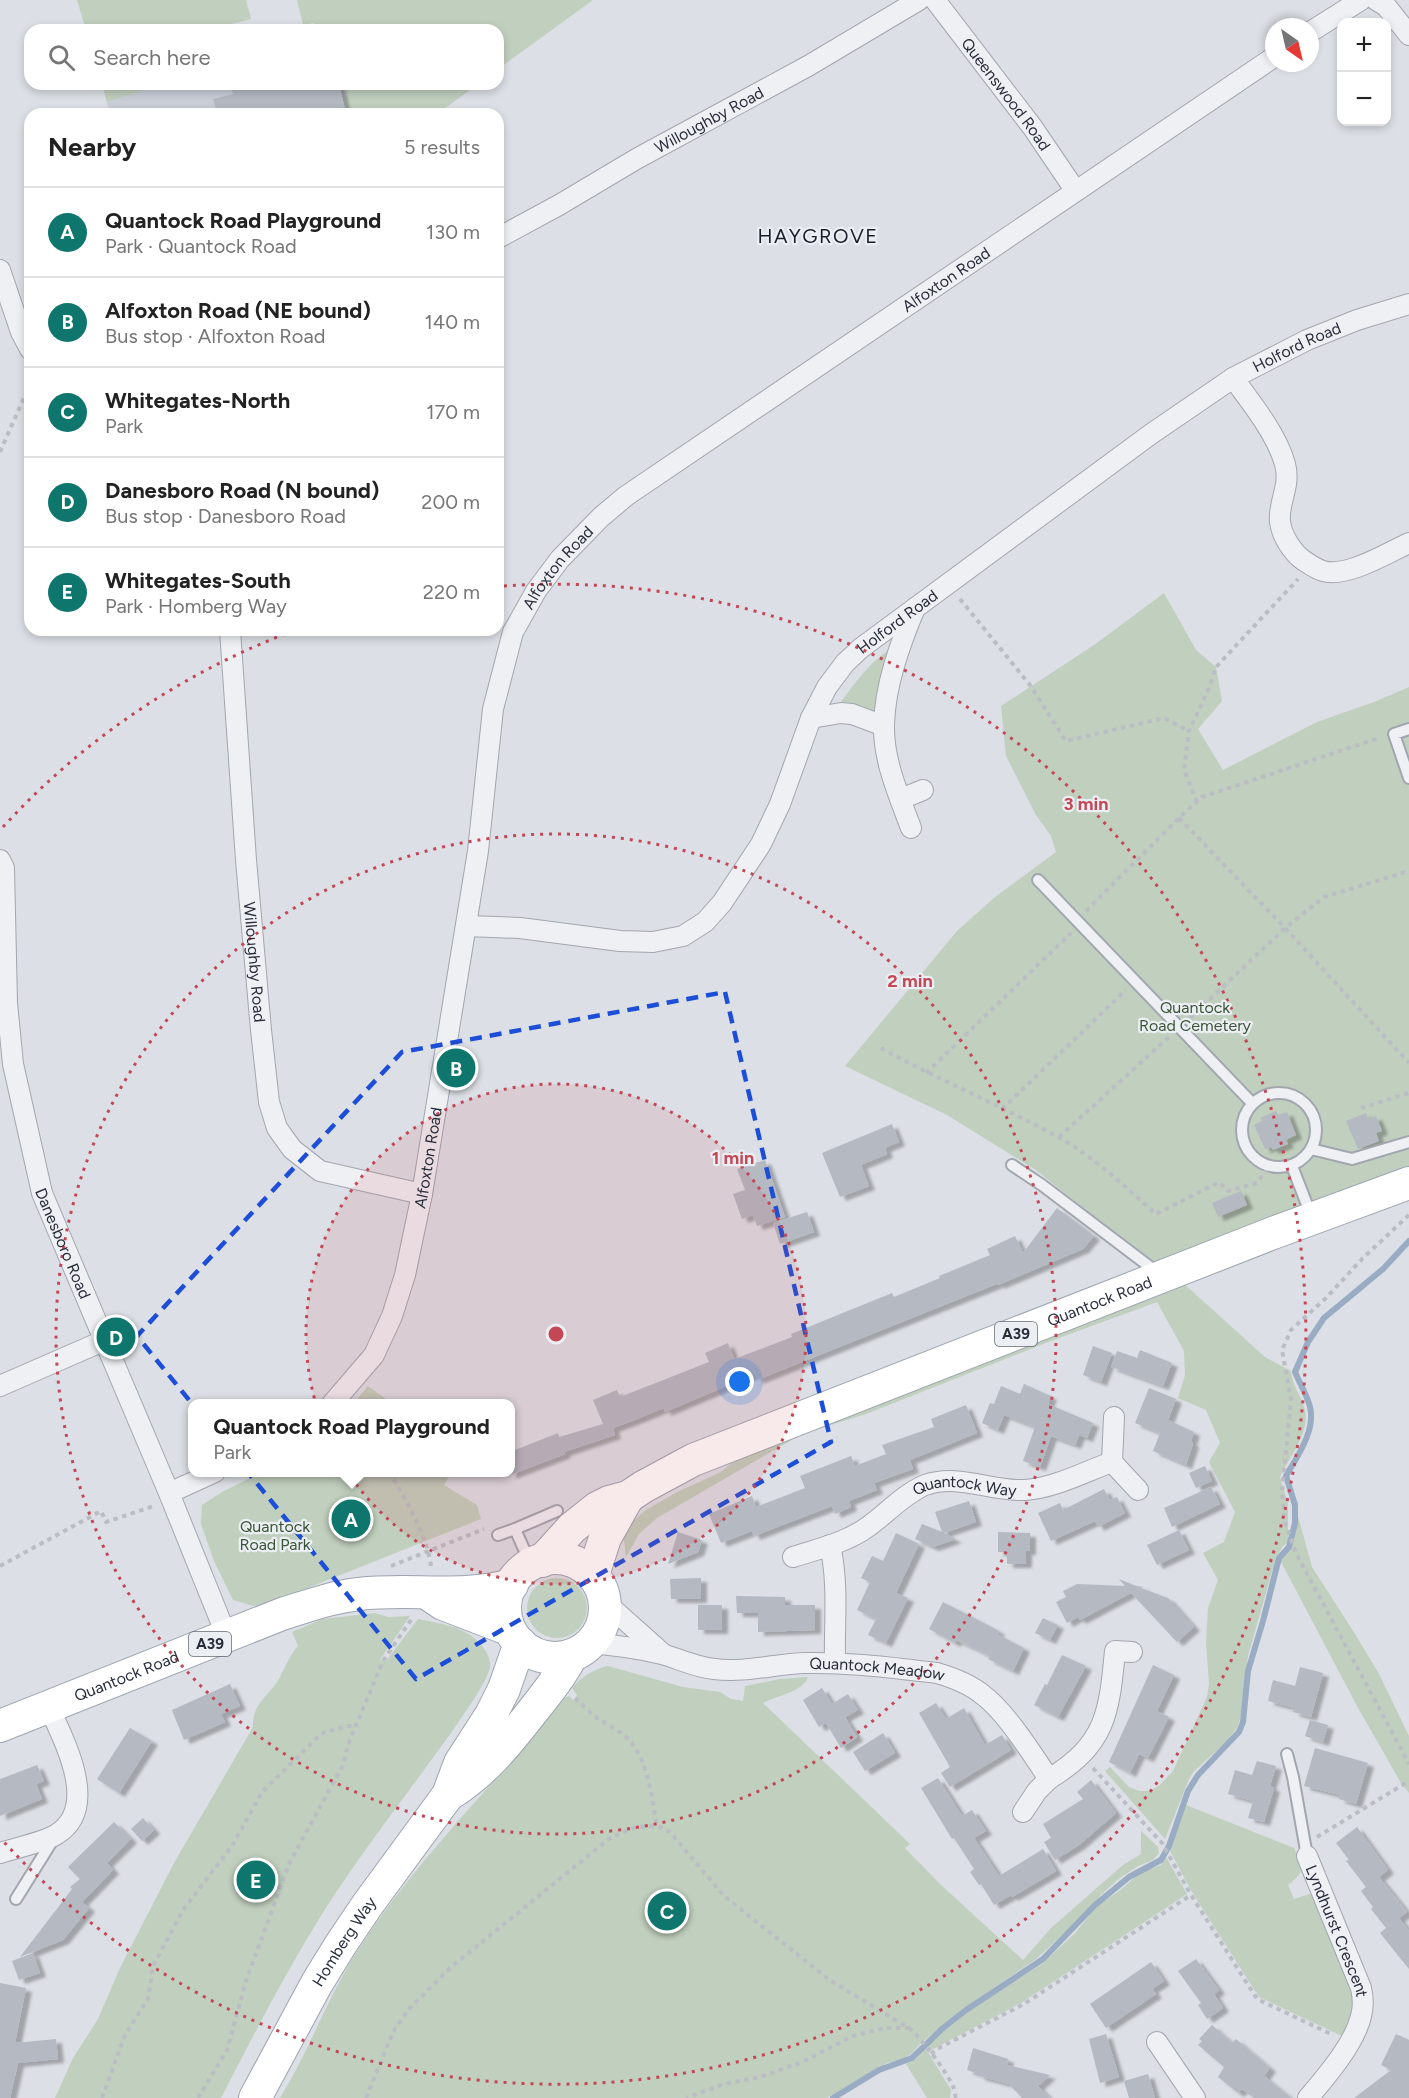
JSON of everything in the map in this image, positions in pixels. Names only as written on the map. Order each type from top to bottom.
[{"type":"main road","name":"Quantock Road","points":[[421,1604],[490,1591],[528,1570],[582,1519],[597,1508],[628,1497],[643,1486],[693,1460],[1312,1218],[1409,1183]]},
{"type":"main road","name":"Quantock Road","points":[[599,1589],[606,1538],[628,1497]]},
{"type":"main road","name":"A39","points":[[565,1559],[579,1564],[599,1589],[604,1624],[581,1649],[560,1658],[548,1658],[537,1654],[514,1636],[504,1611],[505,1600],[528,1570],[565,1559]]},
{"type":"main road","name":"Quantock Road","points":[[0,1726],[282,1614],[330,1598],[360,1594],[412,1592],[421,1604]]},
{"type":"main road","name":"Quantock Road","points":[[421,1604],[443,1604],[514,1636]]},
{"type":"main road","name":"Homberg Way","points":[[255,2098],[317,1983],[341,1944],[448,1795],[460,1763],[491,1715],[504,1689],[514,1636]]},
{"type":"main road","name":"Homberg Way","points":[[448,1795],[469,1782],[490,1764],[581,1649]]},
{"type":"street","name":"Willoughby Road","points":[[504,235],[638,158],[808,66],[919,0]]},
{"type":"street","name":"Queenswood Road","points":[[935,0],[1033,128],[1075,190]]},
{"type":"street","points":[[1319,26],[1361,0]]},
{"type":"street","points":[[1376,0],[1386,6],[1409,35]]},
{"type":"street","name":"Alfoxton Road","points":[[336,1399],[374,1355],[392,1316],[405,1275],[422,1194],[478,850],[493,709],[513,632],[523,610],[560,559],[601,517],[626,496],[1265,63]]},
{"type":"street","points":[[0,270],[24,338]]},
{"type":"street","name":"Holford Road","points":[[466,926],[520,928],[620,942],[653,942],[683,936],[705,922],[722,903],[761,844],[780,804],[811,718],[827,687],[845,663],[861,648],[1142,441],[1233,378],[1307,340],[1357,320],[1409,304]]},
{"type":"street","points":[[1233,378],[1251,402],[1284,461],[1287,489],[1282,503],[1280,523],[1288,544],[1297,556],[1324,572],[1340,572],[1409,543]]},
{"type":"street","points":[[911,828],[889,759],[884,726],[896,662],[915,608]]},
{"type":"street","name":"Willoughby Road","points":[[230,636],[246,860],[261,1029],[269,1102],[277,1128],[292,1149],[320,1171],[422,1194]]},
{"type":"street","points":[[811,718],[841,713],[852,714],[884,726]]},
{"type":"street","points":[[901,800],[923,790]]},
{"type":"street","name":"Danesboro Road","points":[[0,860],[4,868],[7,1066],[42,1193],[227,1637]]},
{"type":"street","points":[[0,1386],[103,1341]]},
{"type":"street","points":[[1114,1417],[1112,1462],[1138,1490]]},
{"type":"street","name":"Quantock Way","points":[[793,1557],[830,1545],[867,1528],[909,1494],[924,1486],[957,1481],[1022,1490],[1044,1488],[1112,1462]]},
{"type":"street","points":[[170,1496],[206,1477]]},
{"type":"street","points":[[830,1545],[837,1589],[834,1628],[835,1663]]},
{"type":"street","name":"Quantock Meadow","points":[[599,1589],[663,1654]]},
{"type":"street","name":"Quantock Meadow","points":[[581,1649],[617,1645],[663,1654],[693,1665],[736,1671],[802,1663],[835,1663],[937,1673],[973,1688],[997,1707],[1049,1779]]},
{"type":"street","points":[[1023,1812],[1037,1791],[1049,1779],[1081,1756],[1097,1736],[1111,1686],[1115,1650]]},
{"type":"street","points":[[0,1853],[56,1835],[66,1827],[75,1812],[79,1787],[69,1753],[49,1707]]},
{"type":"street","name":"Lyndhurst Crescent","points":[[1307,1856],[1361,1988],[1363,2001],[1361,2016],[1348,2044],[1332,2069],[1308,2098]]},
{"type":"street","points":[[1157,2042],[1195,2098]]},
{"type":"lane","points":[[1409,729],[1394,734],[1409,778]]},
{"type":"lane","points":[[1038,880],[1253,1104]]},
{"type":"lane","points":[[1286,1094],[1307,1105],[1313,1115],[1316,1138],[1304,1158],[1292,1166],[1281,1168],[1269,1166],[1257,1160],[1248,1151],[1243,1139],[1243,1127],[1246,1114],[1253,1104],[1263,1097],[1286,1094]]},
{"type":"lane","points":[[1311,1149],[1352,1160],[1409,1142]]},
{"type":"lane","points":[[1012,1165],[1042,1185],[1163,1277]]},
{"type":"lane","points":[[1292,1166],[1312,1218]]},
{"type":"lane","points":[[498,1535],[557,1511]]},
{"type":"lane","points":[[515,1529],[528,1570]]},
{"type":"lane","points":[[1287,1754],[1307,1856]]},
{"type":"lane","points":[[16,1899],[56,1835]]},
{"type":"path","points":[[0,452],[24,398]]},
{"type":"path","points":[[1197,802],[1184,770],[1189,731],[1209,688],[1215,667],[1311,566]]},
{"type":"path","points":[[949,584],[1030,685],[1065,741],[1164,718],[1189,731]]},
{"type":"path","points":[[926,1073],[1202,797],[1394,734]]},
{"type":"path","points":[[1179,818],[1285,928],[1409,1063]]},
{"type":"path","points":[[1059,1138],[1285,928],[1324,897],[1409,871]]},
{"type":"path","points":[[1002,1109],[1135,981]]},
{"type":"path","points":[[881,1048],[926,1073],[1059,1138],[1092,1159],[1156,1214],[1219,1182],[1228,1191],[1257,1184],[1269,1166]]},
{"type":"path","points":[[1361,1108],[1409,1093]]},
{"type":"path","points":[[1409,1215],[1362,1259],[1326,1299],[1291,1330],[1282,1350],[1291,1399],[1282,1492],[1285,1522],[1296,1553],[1409,1764]]},
{"type":"path","points":[[390,1477],[409,1508],[428,1551]]},
{"type":"path","points":[[0,1566],[101,1511],[106,1522],[170,1496]]},
{"type":"path","points":[[381,1569],[447,1544]]},
{"type":"path","points":[[198,2098],[227,2050],[246,1981],[284,1875],[344,1766],[356,1726],[382,1661],[421,1604]]},
{"type":"path","points":[[569,1692],[597,1718],[610,1724],[627,1737],[637,1750],[644,1766],[657,1826]]},
{"type":"path","points":[[102,2098],[125,2035],[148,1999],[153,1966],[183,1910],[232,1846],[262,1792],[321,1734],[346,1726],[356,1726]]},
{"type":"path","points":[[1081,1756],[1162,1843],[1191,1895],[1257,1999],[1327,2030],[1348,2044]]},
{"type":"path","points":[[1307,1856],[1311,1840],[1409,1781]]},
{"type":"path","points":[[366,2098],[393,2032],[409,2009],[450,1968],[610,1838],[636,1827],[657,1826],[670,1832],[724,1896],[831,1981],[909,2028],[928,2048],[954,2088],[956,2098]]},
{"type":"path","points":[[931,2054],[1024,2004],[1191,1895]]},
{"type":"path","points":[[686,2098],[724,2084],[760,2077],[802,2062],[853,2036],[885,2028],[909,2028]]},
{"type":"highlighted area","points":[[725,992],[831,1442],[416,1679],[137,1336],[402,1052]]},
{"type":"shaded area","points":[[104,90],[470,90],[445,108],[108,108]]},
{"type":"green space","points":[[77,0],[246,0],[251,19],[232,24],[84,24]]},
{"type":"green space","points":[[297,0],[593,0],[504,65],[504,24],[303,24]]},
{"type":"green space","points":[[104,90],[144,90],[107,102]]},
{"type":"green space","points":[[346,90],[470,90],[445,108],[348,108],[345,97],[347,96]]},
{"type":"green space","name":"Quantock Road Cemetery","points":[[1164,593],[1196,650],[1216,667],[1222,701],[1198,729],[1223,770],[1317,722],[1409,687],[1409,1171],[1253,1223],[1154,1265],[1036,1170],[947,1115],[845,1066],[957,931],[995,897],[1056,852],[1051,836],[1036,815],[1006,756],[1001,706],[1094,645]]},
{"type":"green space","points":[[896,646],[881,713],[874,716],[837,708],[871,665]]},
{"type":"green space","points":[[1182,1282],[1265,1357],[1291,1371],[1306,1416],[1298,1444],[1280,1477],[1288,1504],[1288,1542],[1282,1547],[1275,1561],[1248,1656],[1241,1716],[1237,1728],[1226,1742],[1194,1771],[1165,1839],[1105,1771],[1110,1767],[1129,1787],[1139,1791],[1150,1791],[1160,1785],[1173,1771],[1207,1697],[1209,1684],[1206,1643],[1208,1608],[1218,1580],[1203,1553],[1224,1542],[1235,1512],[1209,1462],[1220,1443],[1206,1410],[1178,1398],[1185,1375],[1184,1351],[1157,1302],[866,1414],[802,1434],[657,1518],[639,1534],[626,1557],[623,1534],[632,1522],[646,1510],[677,1492],[721,1472],[745,1451]]},
{"type":"green space","points":[[368,1386],[386,1399],[357,1399]]},
{"type":"green space","name":"Quantock Road Park","points":[[252,1477],[449,1477],[444,1485],[477,1505],[481,1519],[275,1601],[254,1606],[233,1600],[214,1561],[201,1524],[202,1505]]},
{"type":"green space","points":[[1295,1505],[1312,1567],[1379,1674],[1409,1736],[1409,1793],[1357,1706],[1279,1558],[1289,1547]]},
{"type":"green space","points":[[557,1578],[578,1587],[587,1608],[578,1629],[557,1638],[536,1629],[527,1608],[536,1587]]},
{"type":"green space","points":[[375,1613],[388,1617],[410,1616],[380,1660],[386,1661],[418,1619],[455,1628],[472,1636],[488,1656],[490,1665],[488,1673],[461,1719],[329,1903],[286,1975],[221,2098],[55,2098],[73,2058],[98,2019],[120,1968],[174,1863],[253,1727],[253,1719],[258,1706],[279,1679],[298,1646],[292,1632],[323,1619]]},
{"type":"green space","points":[[608,1666],[683,1687],[720,1692],[731,1699],[743,1701],[745,1686],[780,1679],[808,1677],[795,1690],[763,1703],[910,1844],[905,1848],[940,1884],[1023,1960],[1051,1928],[1123,1865],[1141,1854],[1141,1831],[1158,1847],[1159,1853],[1153,1860],[1138,1866],[1117,1880],[1082,1917],[1036,1959],[964,2008],[912,2053],[902,2060],[887,2063],[827,2098],[280,2098],[356,1953],[406,1883],[564,1698],[569,1696],[573,1700],[576,1699],[577,1695],[572,1688],[593,1671]]},
{"type":"green space","points":[[1186,1805],[1294,1848],[1301,1869],[1298,1876],[1288,1885],[1294,1899],[1310,1894],[1315,1899],[1355,1992],[1353,2009],[1342,2036],[1259,1997],[1192,1892],[1170,1851]]},
{"type":"green space","points":[[1166,1857],[1187,1894],[1021,2003],[931,2050],[929,2045],[949,2026],[965,2013],[1042,1964],[1076,1932],[1097,1906],[1122,1889],[1138,1874],[1161,1865]]},
{"type":"green space","points":[[926,2049],[951,2090],[950,2098],[927,2098],[906,2064],[915,2060]]},
{"type":"building","points":[[232,90],[340,90],[345,108],[215,108],[213,99],[233,94]]},
{"type":"building","points":[[1276,1111],[1278,1115],[1287,1112],[1296,1135],[1286,1140],[1288,1144],[1273,1150],[1271,1147],[1265,1149],[1254,1125],[1262,1121],[1260,1118]]},
{"type":"building","points":[[1366,1113],[1368,1119],[1376,1116],[1382,1131],[1376,1133],[1379,1141],[1358,1149],[1346,1121]]},
{"type":"building","points":[[892,1124],[899,1142],[885,1148],[887,1154],[861,1165],[869,1186],[840,1197],[822,1153]]},
{"type":"building","points":[[765,1160],[785,1217],[757,1226],[753,1215],[742,1219],[733,1194],[745,1190],[737,1169]]},
{"type":"building","points":[[1241,1191],[1247,1205],[1218,1217],[1212,1203]]},
{"type":"building","points":[[1057,1208],[1094,1236],[1083,1249],[998,1285],[999,1283],[757,1380],[755,1374],[665,1412],[664,1408],[613,1428],[615,1435],[564,1452],[565,1454],[515,1473],[515,1450],[558,1433],[559,1437],[603,1424],[593,1400],[617,1390],[620,1397],[709,1362],[705,1353],[728,1343],[734,1359],[792,1337],[791,1334],[892,1293],[894,1297],[940,1278],[939,1276],[990,1255],[987,1249],[1015,1236],[1023,1253]]},
{"type":"building","points":[[807,1212],[814,1232],[780,1244],[773,1223]]},
{"type":"building","points":[[1093,1346],[1112,1353],[1101,1382],[1083,1375]]},
{"type":"building","points":[[1140,1350],[1172,1363],[1163,1386],[1111,1367],[1117,1351],[1137,1358]]},
{"type":"building","points":[[1024,1384],[1051,1396],[1048,1404],[1093,1423],[1087,1438],[1079,1435],[1075,1445],[1051,1436],[1040,1467],[1023,1461],[1035,1427],[1004,1415],[998,1430],[982,1423],[990,1403],[994,1404],[1001,1386],[1020,1394]]},
{"type":"building","points":[[1149,1388],[1176,1399],[1168,1420],[1194,1432],[1191,1441],[1193,1444],[1186,1465],[1153,1451],[1160,1433],[1135,1423]]},
{"type":"building","points":[[966,1405],[977,1433],[910,1460],[913,1469],[874,1483],[877,1490],[849,1501],[851,1507],[835,1514],[832,1506],[754,1536],[752,1531],[721,1543],[709,1514],[752,1496],[756,1507],[805,1488],[800,1476],[851,1456],[855,1466],[886,1454],[882,1445],[934,1427],[931,1419]]},
{"type":"building","points":[[1205,1466],[1212,1481],[1196,1488],[1189,1473]]},
{"type":"building","points":[[1211,1487],[1220,1504],[1172,1527],[1164,1508]]},
{"type":"building","points":[[1104,1489],[1110,1500],[1117,1497],[1125,1513],[1098,1527],[1095,1521],[1051,1541],[1038,1513],[1060,1503],[1063,1510]]},
{"type":"building","points":[[969,1501],[976,1522],[944,1533],[956,1539],[933,1547],[915,1539],[922,1524],[942,1532],[935,1512]]},
{"type":"building","points":[[1179,1530],[1189,1550],[1157,1565],[1147,1545]]},
{"type":"building","points":[[678,1532],[702,1540],[698,1552],[668,1564]]},
{"type":"building","points":[[998,1532],[1030,1533],[1030,1551],[1026,1551],[1026,1564],[1007,1564],[1007,1552],[998,1552]]},
{"type":"building","points":[[896,1533],[919,1544],[896,1593],[908,1598],[886,1643],[868,1635],[876,1619],[857,1610],[870,1582],[861,1578],[872,1556],[883,1561]]},
{"type":"building","points":[[701,1578],[701,1599],[671,1599],[670,1579]]},
{"type":"building","points":[[1119,1579],[1168,1598],[1194,1627],[1177,1642],[1131,1593],[1080,1620],[1078,1617],[1067,1623],[1056,1602],[1066,1597],[1063,1591],[1077,1584],[1125,1586]]},
{"type":"building","points":[[736,1596],[785,1597],[785,1605],[815,1605],[815,1630],[758,1632],[758,1613],[737,1613]]},
{"type":"building","points":[[943,1602],[999,1631],[997,1634],[1024,1648],[1013,1671],[988,1659],[990,1656],[956,1640],[955,1643],[929,1629]]},
{"type":"building","points":[[698,1605],[722,1605],[722,1630],[698,1630]]},
{"type":"building","points":[[1043,1618],[1058,1625],[1050,1640],[1035,1633]]},
{"type":"building","points":[[1062,1655],[1086,1666],[1058,1717],[1034,1705]]},
{"type":"building","points":[[1153,1665],[1174,1675],[1157,1711],[1169,1717],[1148,1758],[1139,1754],[1130,1773],[1109,1762]]},
{"type":"building","points":[[1300,1667],[1323,1673],[1311,1717],[1293,1712],[1295,1708],[1268,1701],[1273,1680],[1295,1686]]},
{"type":"building","points":[[230,1684],[240,1706],[221,1714],[225,1722],[184,1740],[172,1710]]},
{"type":"building","points":[[822,1688],[832,1704],[848,1694],[858,1710],[845,1717],[857,1737],[841,1748],[826,1723],[819,1727],[803,1700]]},
{"type":"building","points":[[936,1703],[946,1719],[964,1708],[985,1745],[1002,1735],[1011,1750],[950,1787],[941,1773],[950,1767],[919,1713]]},
{"type":"building","points":[[1310,1720],[1328,1725],[1323,1742],[1305,1736]]},
{"type":"building","points":[[130,1728],[152,1741],[119,1793],[97,1779]]},
{"type":"building","points":[[883,1733],[895,1753],[865,1771],[853,1752]]},
{"type":"building","points":[[1315,1748],[1368,1763],[1356,1804],[1339,1799],[1340,1795],[1304,1786]]},
{"type":"building","points":[[1257,1761],[1276,1766],[1270,1786],[1274,1788],[1264,1822],[1248,1818],[1253,1801],[1228,1794],[1235,1770],[1252,1775]]},
{"type":"building","points":[[37,1765],[44,1781],[36,1784],[42,1799],[0,1816],[0,1779]]},
{"type":"building","points":[[938,1778],[962,1816],[972,1810],[986,1831],[974,1838],[999,1876],[1043,1849],[1056,1871],[994,1905],[981,1884],[979,1885],[970,1872],[974,1869],[954,1838],[952,1839],[921,1788]]},
{"type":"building","points":[[1091,1780],[1116,1813],[1079,1845],[1055,1860],[1044,1842],[1051,1838],[1043,1824],[1083,1799],[1077,1792]]},
{"type":"building","points":[[143,1818],[154,1830],[142,1841],[131,1829]]},
{"type":"building","points":[[114,1822],[131,1839],[107,1863],[113,1870],[82,1902],[89,1908],[63,1940],[20,1957],[72,1889],[70,1887],[80,1879],[68,1867]]},
{"type":"building","points":[[1357,1827],[1388,1870],[1379,1877],[1407,1912],[1399,1918],[1409,1931],[1409,1969],[1380,1933],[1386,1928],[1361,1891],[1366,1887],[1346,1861],[1349,1860],[1336,1843]]},
{"type":"building","points":[[33,1953],[40,1973],[19,1980],[12,1961]]},
{"type":"building","points":[[1196,1959],[1219,1990],[1214,1994],[1223,2008],[1207,2019],[1198,2005],[1201,2003],[1178,1971]]},
{"type":"building","points":[[1151,1962],[1164,1981],[1152,1989],[1156,1994],[1106,2028],[1090,2004]]},
{"type":"building","points":[[0,1983],[26,1988],[15,2043],[56,2039],[58,2059],[18,2063],[10,2098],[0,2098]]},
{"type":"building","points":[[1212,2025],[1232,2043],[1236,2039],[1270,2068],[1264,2076],[1291,2098],[1254,2098],[1242,2089],[1238,2093],[1218,2077],[1224,2067],[1198,2045],[1202,2041],[1199,2039]]},
{"type":"building","points":[[1106,2034],[1119,2077],[1100,2083],[1089,2039]]},
{"type":"building","points":[[1396,2034],[1409,2040],[1409,2098],[1354,2098],[1391,2070],[1381,2065]]},
{"type":"building","points":[[973,2048],[1008,2059],[1007,2065],[1050,2075],[1038,2086],[1050,2098],[1022,2098],[1009,2084],[979,2076],[967,2070]]},
{"type":"building","points":[[1148,2074],[1155,2098],[1129,2098],[1124,2081]]},
{"type":"waterway","points":[[833,2098],[879,2070],[912,2058],[943,2028],[966,2010],[1043,1959],[1095,1905],[1129,1877],[1161,1860],[1169,1846],[1188,1791],[1198,1775],[1239,1732],[1243,1722],[1248,1671],[1279,1558],[1289,1547],[1295,1523],[1295,1505],[1286,1476],[1300,1452],[1310,1425],[1309,1403],[1295,1372],[1308,1342],[1324,1318],[1383,1269],[1409,1241]]},
{"type":"place","name":"Alfoxton Road (NE bound)","points":[[456,1068]]},
{"type":"place","name":"Danesboro Road (N bound)","points":[[116,1337]]},
{"type":"place","name":"Quantock Road Playground","points":[[351,1519]]},
{"type":"place","name":"Whitegates-South","points":[[256,1880]]},
{"type":"place","name":"Whitegates-North","points":[[667,1911]]},
{"type":"district","name":"HAYGROVE","points":[[818,236]]}]
